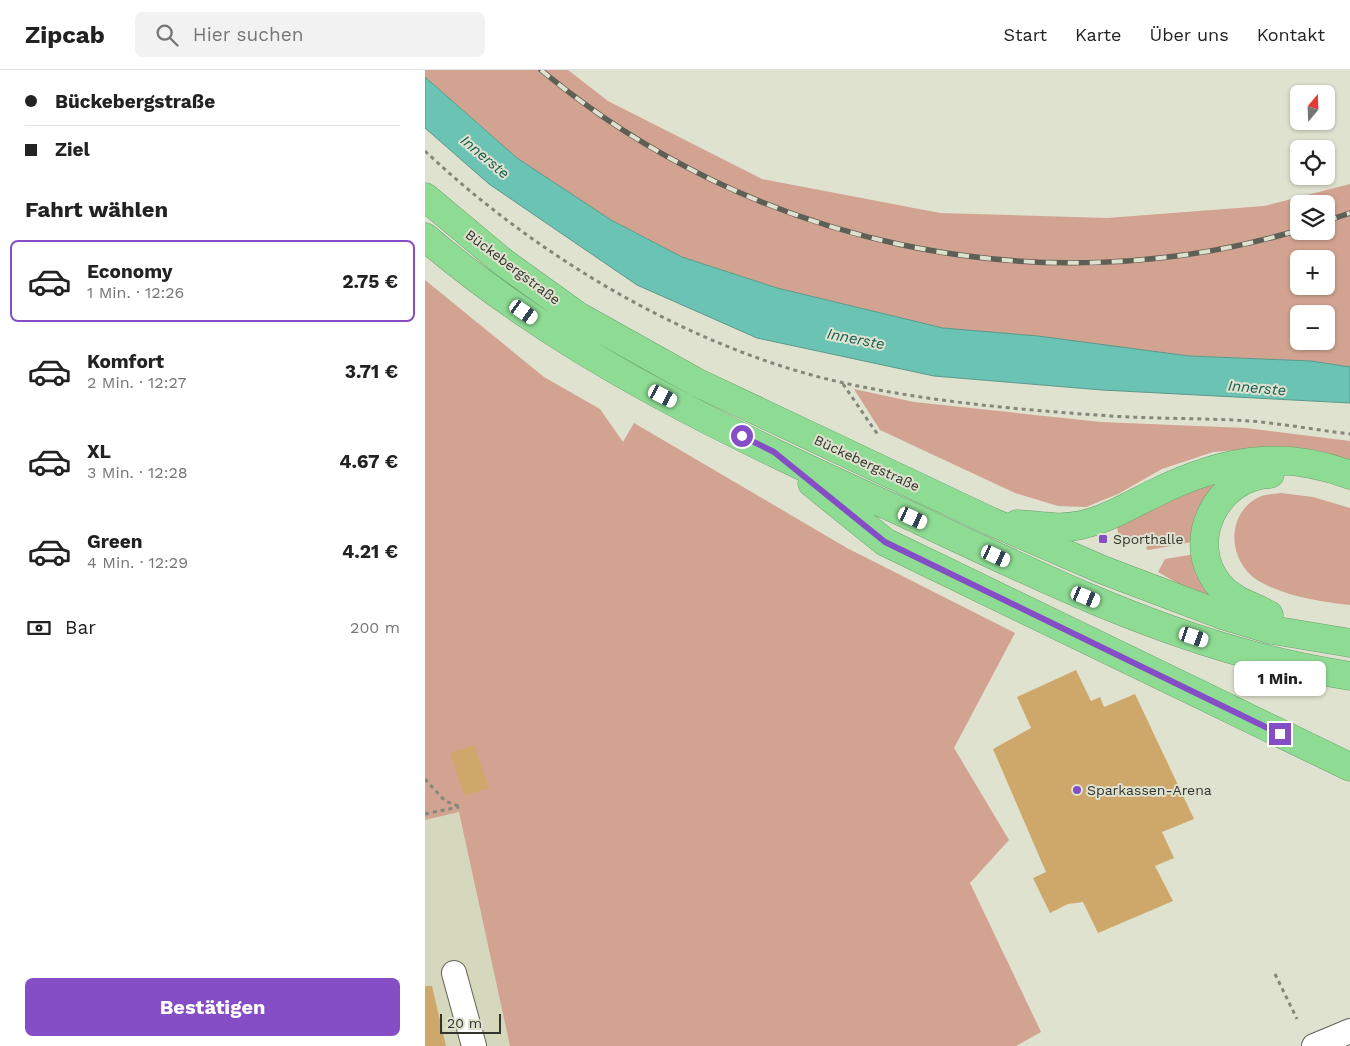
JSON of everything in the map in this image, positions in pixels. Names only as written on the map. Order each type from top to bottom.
[{"type":"highway","name":"Bückebergstraße","points":[[425,197],[503,262],[579,316],[696,382],[990,522],[1103,570],[1231,618],[1296,634],[1350,643]]},
{"type":"highway","name":"Bückebergstraße","points":[[425,237],[479,280],[567,342],[647,388],[774,452],[1029,571],[1127,613],[1245,654],[1350,676]]},
{"type":"highway","points":[[774,452],[885,542],[1350,767]]},
{"type":"highway","points":[[990,522],[1060,528],[1084,525],[1188,478],[1245,461],[1266,459],[1293,461],[1350,475]]},
{"type":"highway","points":[[1296,634],[1267,614],[1239,602],[1218,584],[1211,572],[1207,556],[1206,538],[1210,517],[1227,490],[1243,479],[1255,476],[1279,473],[1301,475],[1350,488]]},
{"type":"street","points":[[454,973],[474,1046]]},
{"type":"street","points":[[1314,1046],[1350,1031]]},
{"type":"path","points":[[425,151],[466,190],[568,263],[688,330],[779,366],[843,383],[907,395],[1009,408],[1113,416],[1251,421],[1350,434]]},
{"type":"path","points":[[843,383],[877,435]]},
{"type":"path","points":[[425,779],[445,801],[461,807],[425,814]]},
{"type":"path","points":[[1275,974],[1297,1019]]},
{"type":"shaded area","points":[[425,70],[568,70],[608,101],[762,179],[940,213],[1107,218],[1264,206],[1290,199],[1290,240],[1335,240],[1335,195],[1307,195],[1350,184],[1350,367],[1311,361],[1189,356],[943,328],[777,288],[682,257],[611,220],[517,158],[425,77]]},
{"type":"shaded area","points":[[425,280],[544,377],[600,409],[623,442],[634,423],[847,548],[1015,633],[954,748],[1009,840],[970,883],[1041,1032],[1016,1046],[510,1046],[459,812],[425,820]]},
{"type":"shaded area","points":[[854,389],[914,402],[1101,422],[1246,428],[1350,441],[1350,462],[1275,447],[1213,452],[1162,469],[1118,494],[1086,507],[1058,506],[1015,493],[880,430]]},
{"type":"shaded area","points":[[1215,482],[1196,517],[1192,542],[1149,550],[1146,549],[1148,543],[1131,538],[1129,542],[1119,537],[1116,522]]},
{"type":"shaded area","points":[[1281,493],[1313,497],[1350,508],[1350,605],[1315,600],[1267,586],[1247,572],[1240,561],[1234,538],[1240,514],[1259,497]]},
{"type":"shaded area","points":[[1195,554],[1212,593],[1209,596],[1184,587],[1158,572],[1165,559]]},
{"type":"shaded area","points":[[459,811],[488,937],[510,1046],[425,1046],[425,820]]},
{"type":"water","name":"Innerste","points":[[425,77],[517,158],[611,220],[682,257],[777,288],[943,328],[1038,336],[1189,356],[1311,361],[1350,367],[1350,403],[1102,390],[934,376],[757,338],[637,285],[489,184],[425,128]]},
{"type":"building","name":"Sparkassen-Arena","points":[[1076,670],[1091,701],[1100,697],[1104,707],[1135,694],[1194,819],[1162,832],[1174,858],[1155,866],[1173,901],[1098,933],[1083,902],[1068,904],[1050,913],[1033,878],[1046,872],[993,749],[1031,728],[1017,697]]},
{"type":"building","points":[[474,745],[489,788],[464,796],[450,753]]},
{"type":"building","points":[[425,986],[432,986],[446,1046],[425,1046]]},
{"type":"railway","points":[[541,70],[623,130],[711,179],[804,218],[900,244],[999,260],[1099,262],[1200,253],[1290,232]]},
{"type":"railway","points":[[1335,218],[1350,213]]},
{"type":"place","name":"Sporthalle","points":[[1103,539]]},
{"type":"place","name":"Sparkassen-Arena","points":[[1077,790]]},
{"type":"route","points":[[742,436],[774,452],[885,542],[1280,734]]}]
